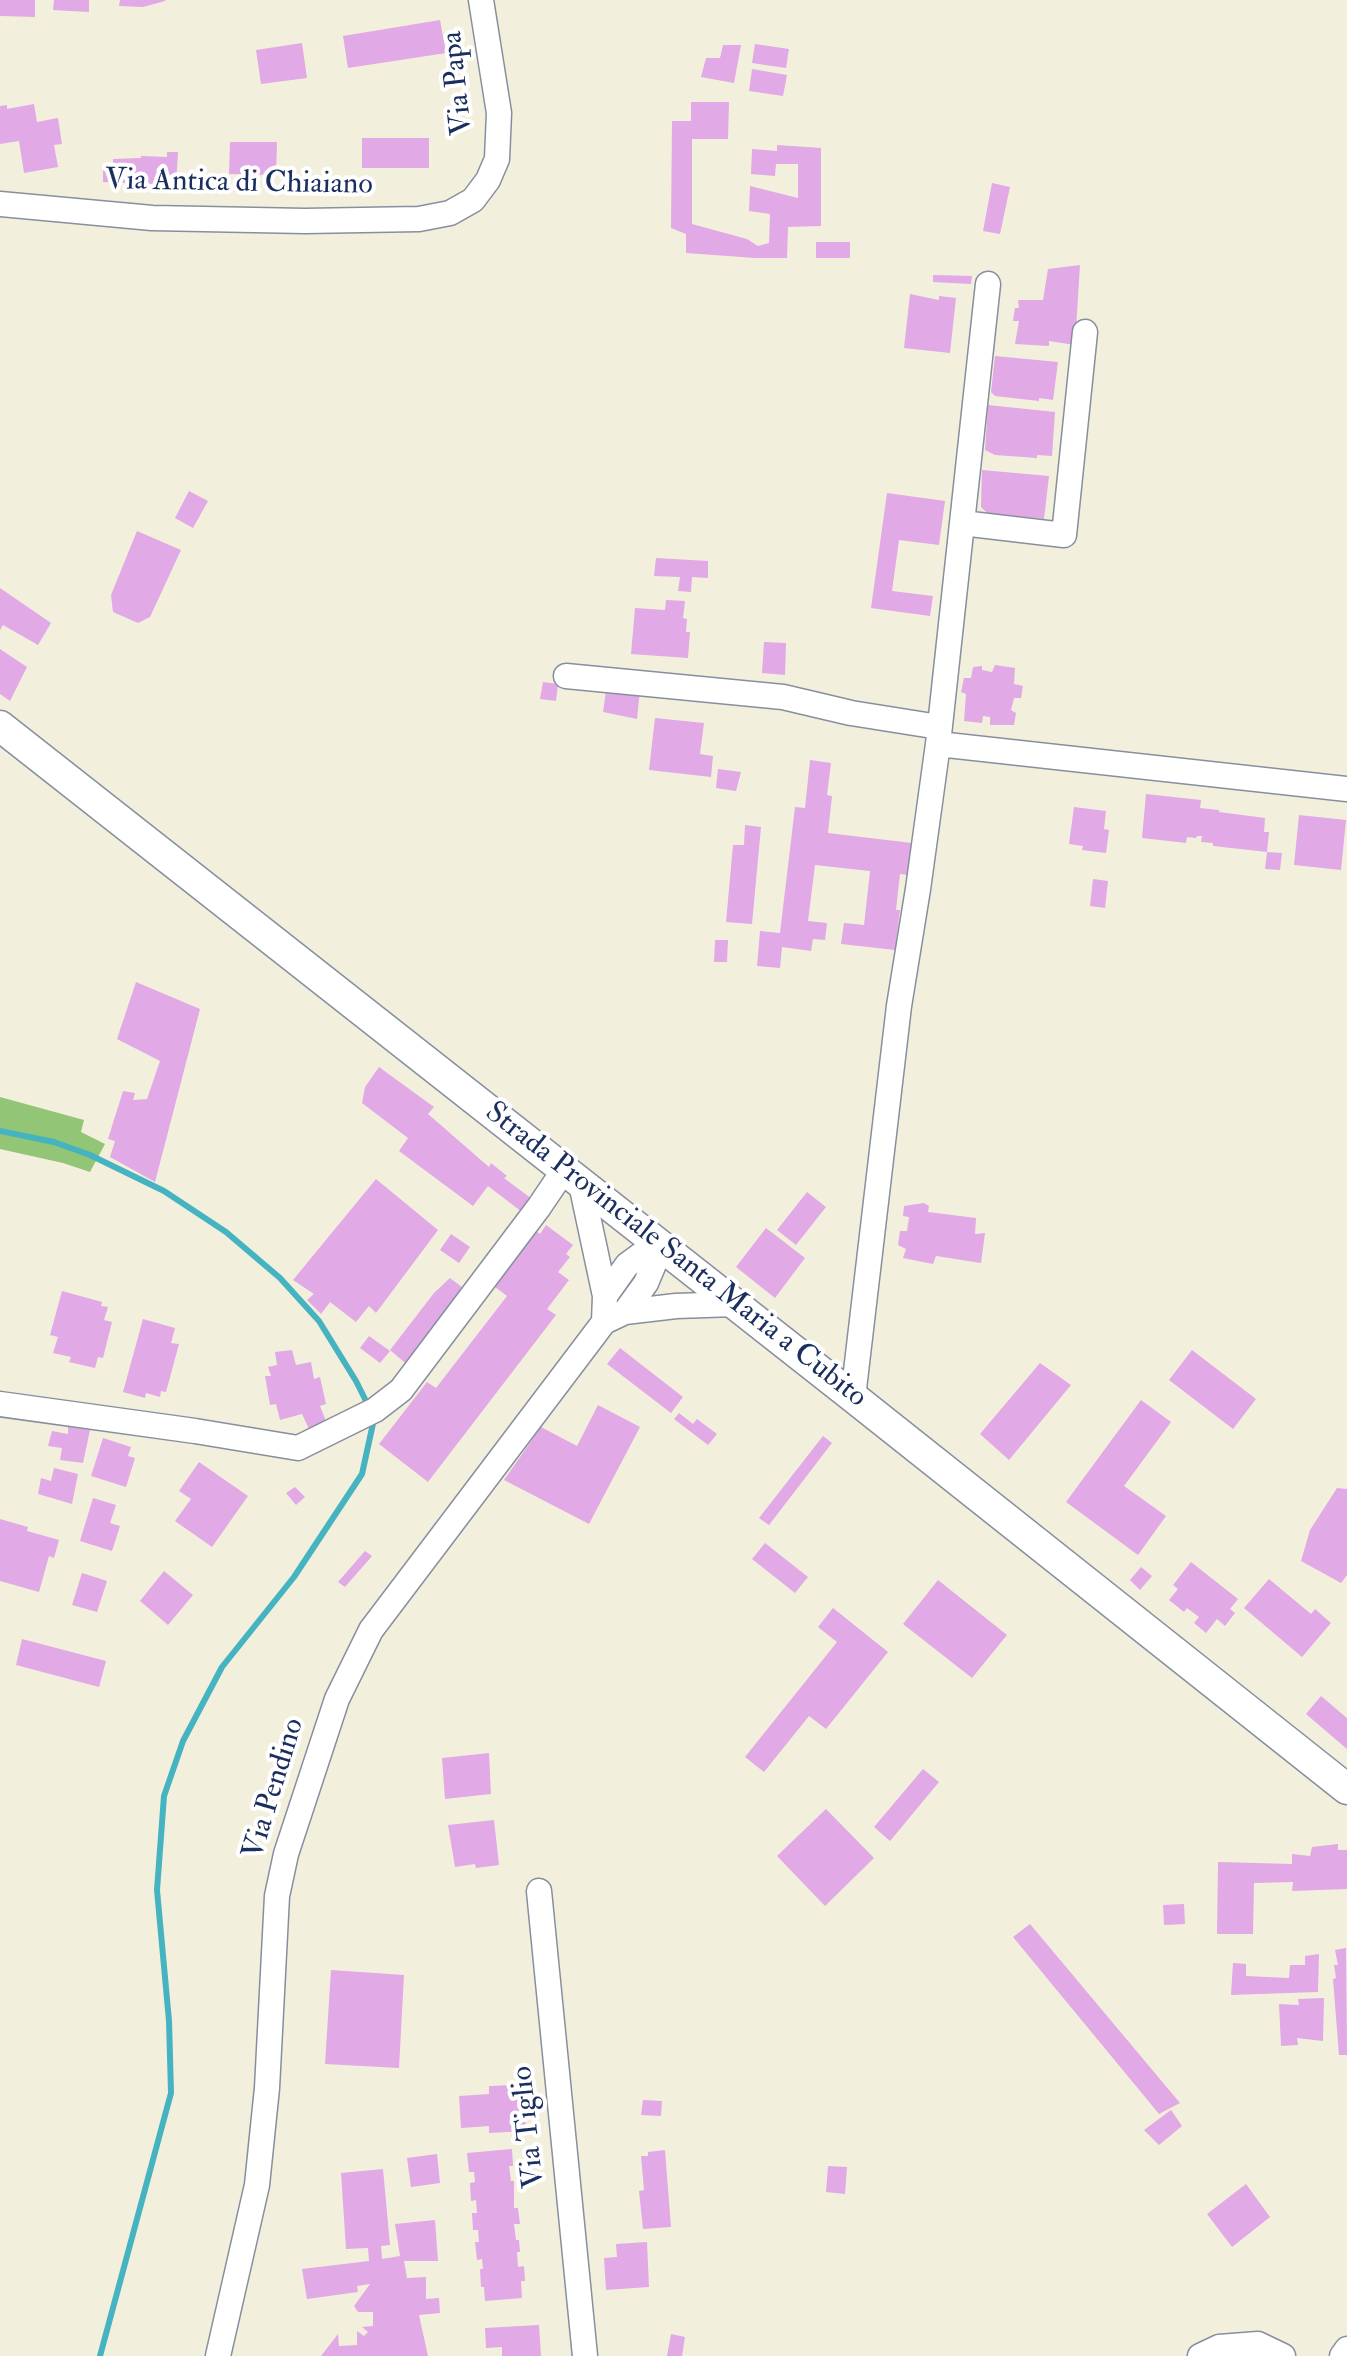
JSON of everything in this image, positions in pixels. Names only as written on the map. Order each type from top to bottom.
[{"type":"main road","name":"Strada Provinciale Santa Maria a Cubito","points":[[0,726],[1347,1789]]},
{"type":"street","name":"Via Papa","points":[[473,200],[488,180],[497,159],[499,136],[499,113],[481,0]]},
{"type":"street","name":"Via Antica di Chiaiano","points":[[0,204],[152,218],[305,221],[419,219],[450,213],[473,200]]},
{"type":"street","points":[[853,1397],[899,1006],[938,735],[988,284]]},
{"type":"street","points":[[962,523],[1064,535],[1085,332]]},
{"type":"street","points":[[566,676],[783,697],[938,735],[1347,789]]},
{"type":"street","points":[[0,1404],[298,1448],[368,1413],[401,1390],[539,1207],[573,1177],[605,1296],[614,1317],[676,1306],[735,1304]]},
{"type":"street","points":[[605,1296],[627,1265],[657,1243]]},
{"type":"street","name":"Via Pendino","points":[[218,2356],[257,2185],[267,2088],[277,1896],[286,1854],[337,1699],[371,1630],[468,1499],[614,1317],[646,1283],[654,1264],[657,1243]]},
{"type":"street","name":"Via Tiglio","points":[[539,1891],[585,2356]]},
{"type":"street","points":[[1200,2356],[1219,2347],[1258,2344],[1283,2356]]},
{"type":"street","points":[[1342,2356],[1347,2349]]},
{"type":"green space","points":[[0,1097],[84,1120],[81,1132],[105,1144],[90,1172],[0,1149]]},
{"type":"building","points":[[0,0],[35,0],[35,17],[0,16]]},
{"type":"building","points":[[54,0],[89,0],[89,12],[53,10]]},
{"type":"building","points":[[120,0],[165,1],[143,7],[119,6]]},
{"type":"building","points":[[440,20],[446,53],[348,68],[343,36]]},
{"type":"building","points":[[302,43],[307,78],[261,84],[256,50]]},
{"type":"building","points":[[755,44],[789,49],[786,68],[752,63]]},
{"type":"building","points":[[723,45],[741,45],[734,83],[701,77],[706,58],[720,58]]},
{"type":"building","points":[[752,69],[787,75],[783,96],[749,91]]},
{"type":"building","points":[[691,102],[729,102],[728,139],[692,139],[692,224],[747,239],[758,246],[769,243],[770,214],[749,211],[750,186],[798,198],[798,164],[776,164],[775,176],[751,174],[752,149],[777,151],[777,145],[821,148],[821,226],[788,227],[787,258],[686,253],[686,234],[671,228],[672,121],[691,121]]},
{"type":"building","points":[[34,104],[37,122],[58,118],[62,144],[54,145],[58,167],[24,173],[19,141],[0,144],[0,106],[7,105],[7,109]]},
{"type":"building","points":[[362,138],[429,138],[429,168],[362,168]]},
{"type":"building","points":[[230,142],[277,142],[276,175],[229,174]]},
{"type":"building","points":[[167,152],[178,152],[176,185],[103,182],[103,164],[113,164],[113,159],[167,157]]},
{"type":"building","points":[[992,183],[1010,187],[1000,234],[983,231]]},
{"type":"building","points":[[816,242],[850,242],[850,258],[816,258]]},
{"type":"building","points":[[1080,265],[1075,345],[1049,341],[1049,346],[1015,344],[1019,321],[1013,321],[1015,308],[1019,308],[1018,300],[1043,300],[1048,269]]},
{"type":"building","points":[[933,275],[972,276],[971,284],[933,282]]},
{"type":"building","points":[[910,294],[939,300],[939,296],[956,298],[950,353],[904,348]]},
{"type":"building","points":[[995,356],[1058,362],[1053,400],[995,396],[991,392]]},
{"type":"building","points":[[988,405],[1055,412],[1052,456],[995,455],[985,450]]},
{"type":"building","points":[[982,470],[1049,476],[1044,519],[987,513],[981,507]]},
{"type":"building","points":[[189,491],[208,501],[193,528],[175,518]]},
{"type":"building","points":[[887,493],[945,501],[939,545],[899,540],[892,591],[933,596],[930,616],[871,608]]},
{"type":"building","points":[[137,531],[181,550],[150,617],[138,623],[113,612],[111,595]]},
{"type":"building","points":[[656,558],[708,561],[708,578],[692,577],[691,592],[678,591],[680,577],[654,576]]},
{"type":"building","points":[[0,588],[51,623],[38,645],[3,625],[0,630]]},
{"type":"building","points":[[666,600],[685,601],[683,618],[687,619],[686,632],[690,632],[688,658],[631,654],[635,608],[665,610]]},
{"type":"building","points":[[764,642],[786,643],[785,675],[762,673]]},
{"type":"building","points":[[0,649],[27,667],[10,701],[0,694]]},
{"type":"building","points":[[995,665],[1015,668],[1014,684],[1023,686],[1021,698],[1014,698],[1011,710],[1016,713],[1014,725],[990,725],[990,717],[983,716],[982,723],[964,721],[966,694],[961,692],[964,678],[971,678],[973,667],[982,666],[982,670],[992,672]]},
{"type":"building","points":[[543,682],[558,684],[556,701],[540,699]]},
{"type":"building","points":[[640,690],[637,719],[603,712],[606,691]]},
{"type":"building","points":[[655,718],[704,723],[700,754],[713,756],[711,777],[649,770]]},
{"type":"building","points":[[810,760],[831,763],[827,795],[832,796],[828,833],[912,843],[908,875],[900,874],[895,950],[841,944],[844,923],[864,925],[870,871],[815,865],[808,921],[827,923],[825,940],[813,939],[811,951],[782,947],[780,968],[757,966],[760,931],[780,933],[795,807],[805,808]]},
{"type":"building","points":[[718,769],[741,772],[736,791],[716,788]]},
{"type":"building","points":[[1146,794],[1201,800],[1200,808],[1265,818],[1264,832],[1269,832],[1267,852],[1213,846],[1213,843],[1201,842],[1202,836],[1187,837],[1186,843],[1142,838]]},
{"type":"building","points":[[1074,807],[1106,811],[1104,829],[1109,830],[1106,853],[1082,850],[1083,846],[1069,844]]},
{"type":"building","points":[[1299,815],[1346,820],[1341,870],[1294,865]]},
{"type":"building","points":[[745,825],[761,827],[752,924],[726,922],[733,845],[744,845]]},
{"type":"building","points":[[1267,852],[1282,853],[1280,870],[1265,869]]},
{"type":"building","points":[[1093,879],[1108,881],[1105,908],[1090,906]]},
{"type":"building","points":[[715,940],[728,940],[727,962],[714,962]]},
{"type":"building","points":[[136,982],[200,1009],[155,1182],[110,1157],[115,1141],[108,1139],[123,1091],[135,1093],[133,1100],[147,1099],[160,1061],[117,1039]]},
{"type":"building","points":[[379,1067],[434,1107],[428,1114],[489,1167],[491,1163],[507,1176],[504,1178],[532,1199],[522,1212],[488,1186],[473,1206],[399,1151],[408,1138],[362,1103],[365,1087]]},
{"type":"building","points":[[376,1179],[438,1230],[376,1313],[369,1306],[356,1322],[330,1302],[321,1314],[307,1300],[314,1294],[293,1280]]},
{"type":"building","points":[[807,1192],[826,1207],[796,1245],[777,1230]]},
{"type":"building","points":[[924,1203],[929,1206],[928,1212],[976,1218],[975,1234],[985,1233],[981,1263],[936,1256],[933,1264],[903,1258],[906,1249],[898,1245],[900,1231],[907,1231],[909,1217],[903,1216],[904,1206]]},
{"type":"building","points":[[546,1225],[573,1245],[566,1254],[570,1257],[558,1272],[569,1280],[547,1309],[556,1315],[428,1482],[379,1444],[427,1382],[436,1388],[507,1296],[495,1287],[536,1231],[540,1234]]},
{"type":"building","points":[[766,1228],[805,1258],[775,1298],[736,1267]]},
{"type":"building","points":[[451,1234],[470,1247],[459,1263],[440,1250]]},
{"type":"building","points":[[450,1278],[467,1291],[411,1368],[390,1350],[434,1293]]},
{"type":"building","points":[[62,1291],[102,1302],[101,1306],[108,1307],[104,1320],[112,1322],[103,1358],[98,1357],[95,1368],[69,1362],[71,1357],[53,1353],[58,1337],[50,1335]]},
{"type":"building","points":[[143,1319],[175,1328],[171,1343],[179,1344],[166,1392],[161,1391],[160,1397],[146,1393],[145,1398],[123,1392]]},
{"type":"building","points":[[369,1336],[390,1351],[380,1363],[360,1348]]},
{"type":"building","points":[[620,1348],[683,1397],[671,1413],[607,1364]]},
{"type":"building","points":[[292,1350],[296,1365],[311,1362],[314,1379],[320,1377],[326,1404],[320,1406],[328,1426],[310,1431],[302,1414],[280,1420],[276,1404],[270,1405],[265,1376],[271,1376],[268,1367],[277,1365],[275,1352]]},
{"type":"building","points":[[1192,1350],[1256,1399],[1233,1429],[1169,1380]]},
{"type":"building","points":[[1040,1363],[1071,1385],[1009,1460],[980,1434]]},
{"type":"building","points":[[1141,1400],[1171,1422],[1124,1486],[1166,1516],[1138,1555],[1066,1502]]},
{"type":"building","points":[[598,1405],[640,1427],[589,1524],[504,1480],[541,1427],[577,1446]]},
{"type":"building","points":[[679,1413],[693,1424],[697,1419],[717,1434],[708,1445],[674,1419]]},
{"type":"building","points":[[68,1427],[90,1430],[83,1463],[60,1460],[62,1448],[48,1446],[52,1431],[68,1434]]},
{"type":"building","points":[[823,1436],[832,1443],[769,1525],[759,1518]]},
{"type":"building","points":[[103,1438],[131,1447],[128,1456],[135,1458],[126,1487],[91,1476]]},
{"type":"building","points":[[199,1462],[248,1496],[212,1547],[175,1521],[191,1499],[179,1491]]},
{"type":"building","points":[[54,1468],[78,1474],[72,1504],[38,1494],[41,1478],[51,1481]]},
{"type":"building","points":[[295,1487],[305,1497],[296,1505],[286,1493]]},
{"type":"building","points":[[1337,1488],[1347,1489],[1347,1575],[1341,1583],[1301,1561],[1310,1530]]},
{"type":"building","points":[[93,1498],[116,1505],[110,1523],[120,1526],[112,1551],[80,1541]]},
{"type":"building","points":[[0,1519],[59,1540],[54,1558],[49,1556],[39,1592],[0,1581]]},
{"type":"building","points":[[765,1543],[808,1577],[795,1593],[752,1559]]},
{"type":"building","points":[[365,1551],[372,1556],[345,1587],[338,1582]]},
{"type":"building","points":[[1191,1562],[1238,1599],[1230,1609],[1235,1613],[1225,1626],[1217,1619],[1206,1633],[1194,1623],[1199,1617],[1187,1608],[1184,1612],[1169,1600],[1178,1589],[1173,1585]]},
{"type":"building","points":[[1141,1567],[1152,1576],[1140,1590],[1130,1580]]},
{"type":"building","points":[[164,1571],[193,1595],[168,1625],[140,1601]]},
{"type":"building","points":[[82,1573],[107,1581],[97,1612],[72,1605]]},
{"type":"building","points":[[1269,1579],[1311,1614],[1315,1609],[1331,1623],[1302,1657],[1244,1608]]},
{"type":"building","points":[[938,1580],[1007,1635],[972,1678],[903,1624]]},
{"type":"building","points":[[833,1608],[888,1652],[826,1729],[809,1716],[764,1772],[745,1757],[837,1642],[818,1627]]},
{"type":"building","points":[[22,1639],[106,1661],[99,1687],[16,1665]]},
{"type":"building","points":[[1321,1696],[1347,1718],[1347,1749],[1306,1714]]},
{"type":"building","points":[[489,1753],[491,1794],[445,1799],[442,1758]]},
{"type":"building","points":[[923,1769],[939,1782],[890,1841],[874,1827]]},
{"type":"building","points":[[826,1809],[874,1858],[825,1906],[777,1856]]},
{"type":"building","points":[[494,1820],[499,1865],[455,1867],[448,1825]]},
{"type":"building","points":[[1338,1844],[1338,1850],[1347,1850],[1347,1889],[1292,1891],[1293,1882],[1254,1883],[1253,1934],[1217,1934],[1218,1862],[1292,1864],[1292,1854],[1310,1856],[1312,1847]]},
{"type":"building","points":[[1184,1904],[1185,1924],[1164,1925],[1163,1905]]},
{"type":"building","points":[[1030,1924],[1180,2103],[1159,2114],[1013,1937]]},
{"type":"building","points":[[1346,1948],[1347,2055],[1339,2055],[1333,1979],[1336,1978],[1334,1965],[1338,1965],[1335,1950]]},
{"type":"building","points":[[1319,1954],[1318,1992],[1231,1995],[1233,1963],[1246,1964],[1246,1976],[1289,1978],[1290,1965],[1305,1965],[1305,1956]]},
{"type":"building","points":[[331,1970],[404,1975],[399,2068],[325,2064]]},
{"type":"building","points":[[1324,1998],[1323,2041],[1297,2038],[1298,2045],[1281,2046],[1279,2004],[1299,2005],[1298,1999]]},
{"type":"building","points":[[514,2085],[515,2096],[524,2095],[526,2131],[489,2133],[489,2126],[461,2128],[459,2096],[489,2094],[489,2086]]},
{"type":"building","points":[[643,2100],[662,2101],[661,2116],[641,2115]]},
{"type":"building","points":[[1171,2110],[1182,2126],[1159,2145],[1144,2130]]},
{"type":"building","points":[[512,2149],[513,2166],[509,2166],[511,2181],[514,2181],[514,2208],[518,2208],[520,2224],[514,2224],[516,2240],[519,2240],[518,2267],[524,2266],[522,2298],[485,2301],[484,2287],[481,2287],[482,2259],[477,2260],[475,2242],[479,2242],[478,2230],[473,2230],[472,2213],[477,2213],[476,2200],[471,2201],[470,2183],[475,2182],[474,2172],[469,2172],[467,2153]]},
{"type":"building","points":[[665,2150],[671,2227],[643,2229],[639,2191],[644,2190],[641,2156]]},
{"type":"building","points":[[437,2154],[440,2183],[411,2187],[407,2158]]},
{"type":"building","points":[[828,2166],[847,2167],[845,2194],[826,2192]]},
{"type":"building","points":[[383,2169],[390,2245],[381,2246],[382,2259],[400,2256],[395,2224],[435,2220],[438,2261],[404,2261],[407,2278],[426,2277],[426,2299],[439,2298],[440,2313],[419,2315],[428,2356],[321,2356],[338,2334],[339,2346],[357,2345],[357,2331],[364,2336],[368,2332],[362,2327],[373,2326],[373,2312],[358,2312],[354,2306],[370,2284],[357,2286],[358,2292],[307,2299],[302,2269],[369,2261],[368,2248],[346,2249],[341,2173]]},
{"type":"building","points":[[1246,2184],[1270,2217],[1232,2247],[1207,2214]]},
{"type":"building","points":[[647,2242],[649,2287],[606,2290],[604,2258],[617,2257],[616,2244]]},
{"type":"building","points":[[539,2325],[541,2356],[502,2356],[502,2347],[486,2348],[485,2328]]},
{"type":"building","points":[[671,2334],[685,2337],[682,2356],[667,2356]]},
{"type":"waterway","points":[[0,1131],[54,1142],[90,1155],[164,1191],[226,1232],[280,1278],[319,1321],[368,1405]]},
{"type":"waterway","points":[[100,2356],[171,2093],[169,2021],[157,1890],[164,1796],[183,1741],[222,1667],[294,1577],[362,1474],[374,1419]]}]
